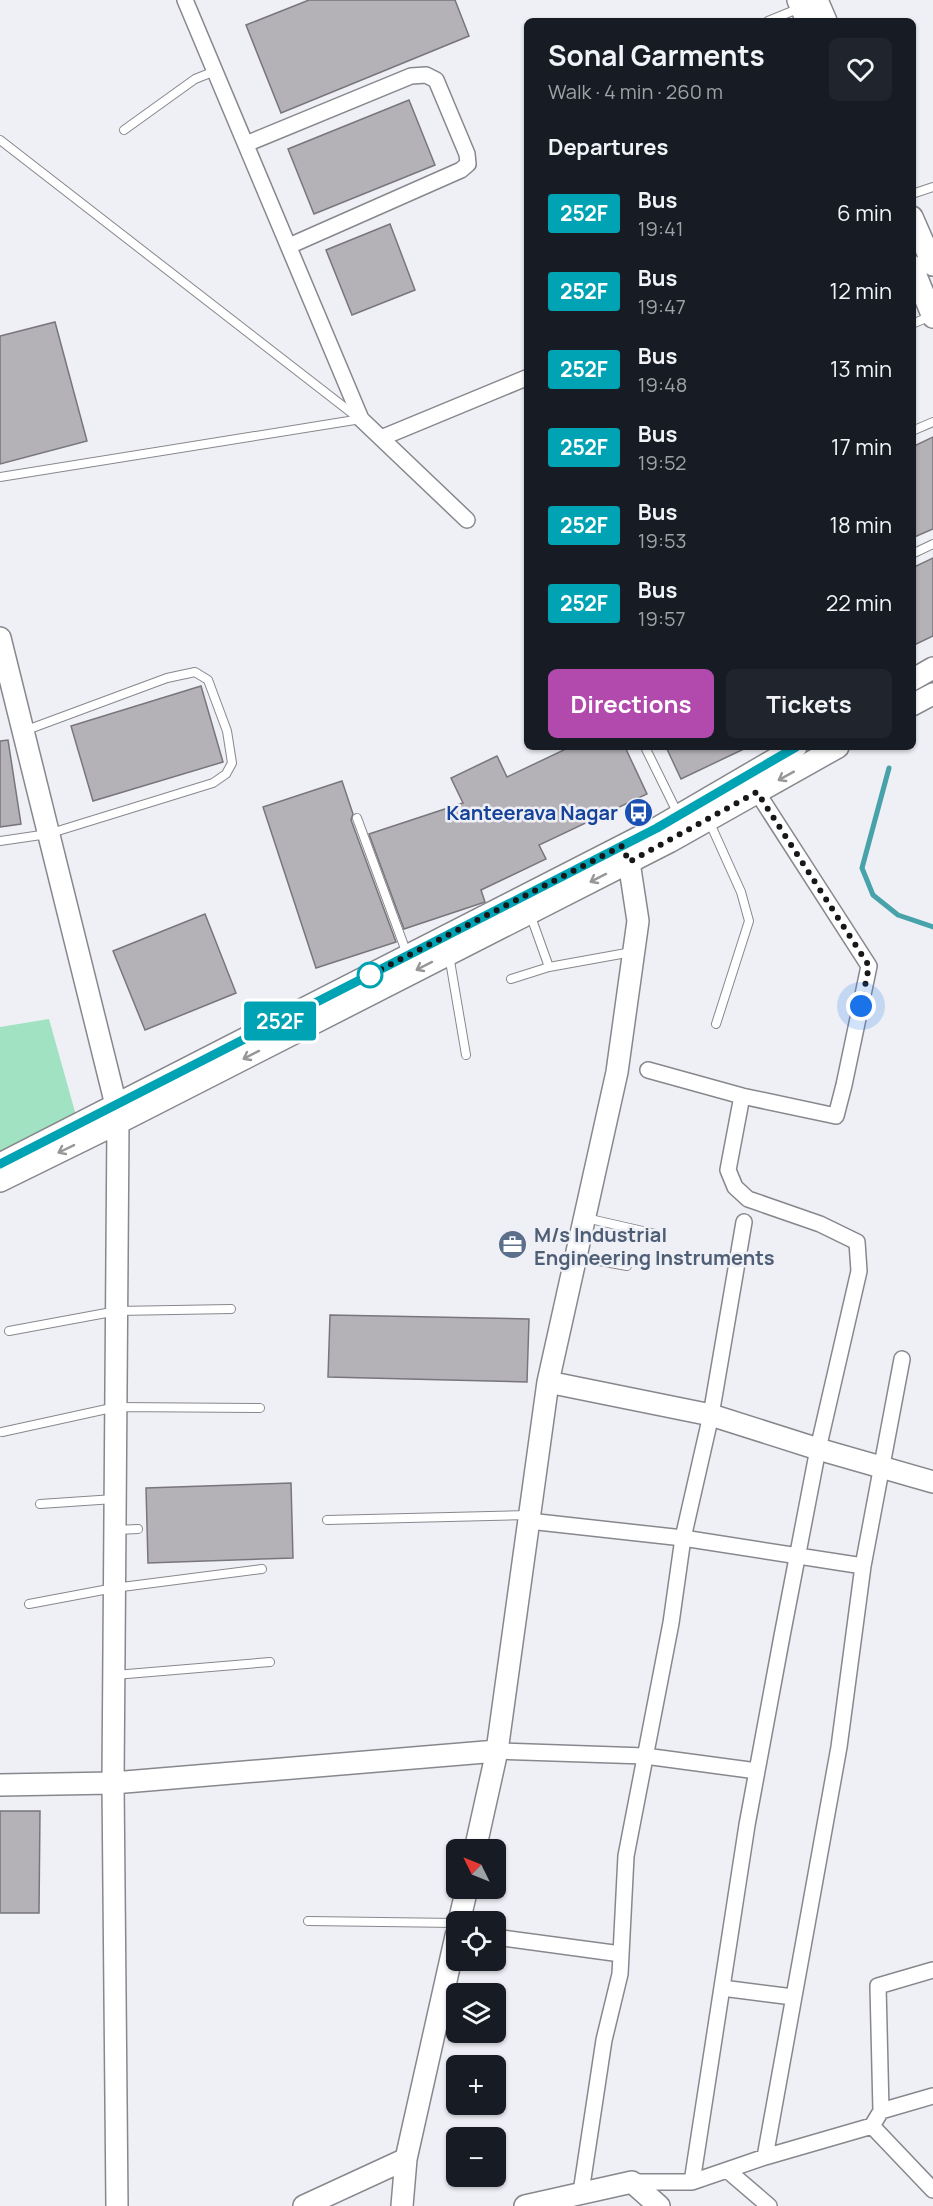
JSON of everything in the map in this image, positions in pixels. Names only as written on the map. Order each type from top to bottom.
[{"type":"street","points":[[185,0],[361,419],[467,519]]},
{"type":"street","points":[[808,6],[822,18]]},
{"type":"street","points":[[246,144],[411,76],[426,75],[436,80],[467,154],[468,164],[461,170],[289,246]]},
{"type":"street","points":[[916,226],[933,265]]},
{"type":"street","points":[[916,276],[933,316]]},
{"type":"street","points":[[381,438],[524,379]]},
{"type":"street","points":[[0,638],[117,1114],[113,1783],[117,2206]]},
{"type":"street","points":[[916,678],[933,668]]},
{"type":"street","points":[[916,703],[933,694]]},
{"type":"street","points":[[0,1164],[117,1114],[529,913],[625,854],[678,816],[791,750]]},
{"type":"street","points":[[0,1181],[117,1114],[408,956],[625,854],[708,820],[833,750]]},
{"type":"street","points":[[648,1070],[742,1096],[836,1116],[869,966],[757,792]]},
{"type":"street","points":[[477,1839],[497,1751],[548,1383],[617,1072],[638,921],[625,854]]},
{"type":"street","points":[[692,2182],[757,1771],[818,1449],[859,1271],[857,1242],[820,1224],[748,1200],[735,1187],[728,1170],[742,1096]]},
{"type":"street","points":[[574,2198],[604,2040],[620,1974],[626,1856],[670,1623],[683,1538],[711,1415],[744,1222]]},
{"type":"street","points":[[765,2157],[839,1747],[863,1566],[902,1359]]},
{"type":"street","points":[[548,1383],[711,1415],[933,1482]]},
{"type":"street","points":[[530,1518],[683,1538],[863,1566]]},
{"type":"street","points":[[0,1785],[113,1783],[497,1751],[645,1756],[757,1771]]},
{"type":"street","points":[[506,1938],[621,1954]]},
{"type":"street","points":[[525,2206],[574,2198],[632,2182],[692,2182],[765,2157],[872,2126],[881,2111],[878,1986],[933,1970]]},
{"type":"street","points":[[402,2206],[406,2159],[448,1971]]},
{"type":"street","points":[[722,1988],[794,1997]]},
{"type":"street","points":[[881,2111],[933,2096]]},
{"type":"street","points":[[872,2126],[933,2190]]},
{"type":"street","points":[[304,2206],[406,2159]]},
{"type":"street","points":[[727,2170],[769,2206]]},
{"type":"street","points":[[632,2182],[659,2206]]},
{"type":"lane","points":[[776,18],[808,6]]},
{"type":"lane","points":[[124,130],[195,79],[215,71]]},
{"type":"lane","points":[[0,140],[361,419]]},
{"type":"lane","points":[[916,193],[933,187]]},
{"type":"lane","points":[[916,322],[933,316]]},
{"type":"lane","points":[[0,477],[361,419]]},
{"type":"lane","points":[[916,429],[933,422]]},
{"type":"lane","points":[[916,552],[933,544]]},
{"type":"lane","points":[[0,841],[48,834],[213,783],[226,774],[232,763],[226,730],[208,680],[195,672],[167,678],[23,731]]},
{"type":"lane","points":[[646,750],[678,816]]},
{"type":"lane","points":[[357,818],[408,956]]},
{"type":"lane","points":[[708,820],[741,892],[748,921],[716,1024]]},
{"type":"lane","points":[[529,913],[549,967]]},
{"type":"lane","points":[[511,979],[549,967],[634,951]]},
{"type":"lane","points":[[449,954],[466,1055]]},
{"type":"lane","points":[[585,1218],[656,1234]]},
{"type":"lane","points":[[576,1257],[627,1266]]},
{"type":"lane","points":[[9,1331],[117,1311],[231,1310]]},
{"type":"lane","points":[[2,1432],[116,1407],[260,1408]]},
{"type":"lane","points":[[40,1504],[115,1499]]},
{"type":"lane","points":[[327,1520],[530,1518]]},
{"type":"lane","points":[[115,1530],[138,1528]]},
{"type":"lane","points":[[29,1604],[114,1588],[262,1569]]},
{"type":"lane","points":[[114,1676],[270,1662]]},
{"type":"lane","points":[[308,1922],[446,1922]]},
{"type":"green space","points":[[49,1019],[77,1119],[0,1154],[0,1027]]},
{"type":"building","points":[[309,0],[455,0],[469,36],[281,113],[246,25]]},
{"type":"building","points":[[409,100],[435,165],[314,214],[288,149]]},
{"type":"building","points":[[390,224],[415,290],[352,315],[326,250]]},
{"type":"building","points":[[55,322],[87,441],[0,464],[0,336]]},
{"type":"building","points":[[933,437],[933,529],[916,536],[916,445]]},
{"type":"building","points":[[933,558],[933,636],[916,644],[916,566]]},
{"type":"building","points":[[201,686],[223,762],[93,801],[71,726]]},
{"type":"building","points":[[8,740],[21,824],[0,827],[0,741]]},
{"type":"building","points":[[564,750],[626,750],[647,794],[539,845],[546,859],[481,890],[485,902],[404,929],[369,834],[463,803],[451,778],[497,756],[507,777]]},
{"type":"building","points":[[667,750],[742,750],[681,779]]},
{"type":"building","points":[[342,781],[353,814],[351,820],[396,942],[316,968],[263,807]]},
{"type":"building","points":[[205,914],[236,993],[145,1030],[113,951]]},
{"type":"building","points":[[330,1315],[529,1319],[527,1382],[328,1377]]},
{"type":"building","points":[[291,1483],[293,1558],[148,1563],[146,1488]]},
{"type":"building","points":[[0,1811],[40,1811],[39,1913],[0,1913]]},
{"type":"waterway","points":[[889,768],[862,868],[873,895],[898,915],[933,927]]},
{"type":"bus line","name":"252F","points":[[0,1164],[657,828],[791,750]]},
{"type":"place","name":"Kanteerava Nagar","points":[[639,812]]},
{"type":"place","name":"M/s Industrial Engineering Instruments","points":[[513,1245]]},
{"type":"route","points":[[370,975],[366,977],[622,846],[629,862],[757,792],[869,966],[861,1006]]}]
